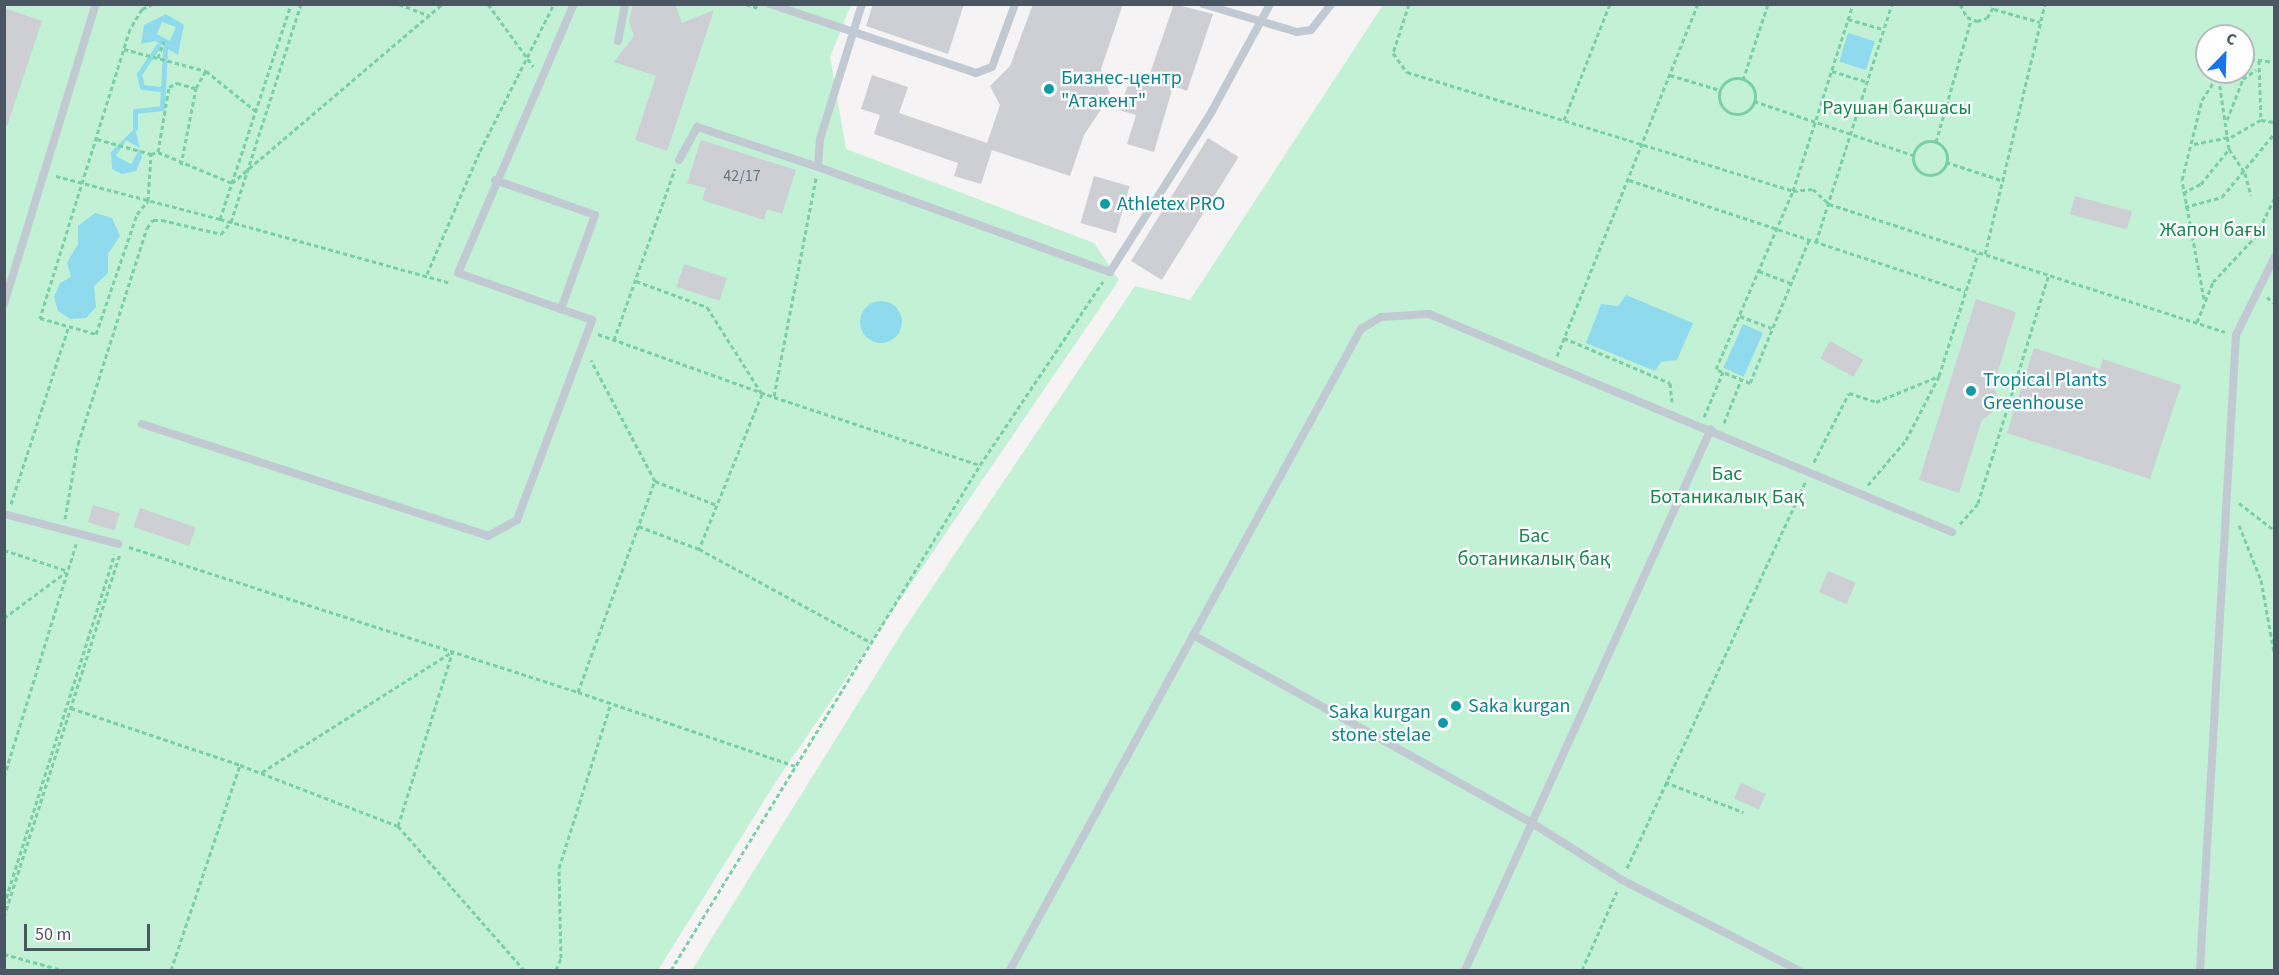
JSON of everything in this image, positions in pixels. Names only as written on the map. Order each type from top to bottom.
[{"type":"lane","points":[[4,304],[96,4]]},
{"type":"lane","points":[[142,424],[488,536],[517,520],[592,320],[458,273],[540,73],[574,4]]},
{"type":"lane","points":[[618,41],[625,4]]},
{"type":"lane","points":[[770,4],[976,73],[992,67],[1015,4]]},
{"type":"lane","points":[[818,167],[820,139],[862,4]]},
{"type":"lane","points":[[1203,4],[1262,25],[1311,30],[1331,4]]},
{"type":"lane","points":[[679,160],[697,127],[818,167],[1110,272],[1262,25],[1270,4]]},
{"type":"lane","points":[[495,180],[595,216],[561,309]]},
{"type":"lane","points":[[2200,970],[2236,335],[2274,258]]},
{"type":"lane","points":[[1010,970],[1361,329],[1381,317],[1429,314],[1673,412],[1952,532]]},
{"type":"lane","points":[[1466,970],[1711,429]]},
{"type":"lane","points":[[6,514],[118,544]]},
{"type":"lane","points":[[1193,635],[1532,823],[1622,880],[1798,970]]},
{"type":"path","points":[[152,154],[148,201],[137,214],[96,334],[40,318],[134,18],[153,4]]},
{"type":"path","points":[[159,4],[168,4]]},
{"type":"path","points":[[220,219],[291,4]]},
{"type":"path","points":[[4,777],[68,571],[75,532],[65,521],[78,444],[147,228],[153,220],[162,220],[221,234],[231,222],[301,4]]},
{"type":"path","points":[[399,4],[430,16]]},
{"type":"path","points":[[232,183],[442,4]]},
{"type":"path","points":[[488,4],[526,59],[540,73]]},
{"type":"path","points":[[427,275],[526,59],[554,4]]},
{"type":"path","points":[[1409,4],[1394,43],[1400,68],[1793,191],[1813,189],[1828,204],[2236,335]]},
{"type":"path","points":[[1564,120],[1610,4]]},
{"type":"path","points":[[1554,364],[1698,4]]},
{"type":"path","points":[[1743,80],[1768,4]]},
{"type":"path","points":[[1809,240],[1750,383],[1716,369],[1793,191],[1853,4]]},
{"type":"path","points":[[1816,242],[1892,4]]},
{"type":"path","points":[[1960,4],[1971,20]]},
{"type":"path","points":[[1985,254],[2044,4]]},
{"type":"path","points":[[1971,20],[1982,21],[1995,7],[2040,22]]},
{"type":"path","points":[[1848,19],[1884,29]]},
{"type":"path","points":[[1935,142],[1971,20]]},
{"type":"path","points":[[158,58],[164,41]]},
{"type":"path","points":[[124,49],[144,52],[151,57],[165,60],[173,59],[206,71],[256,111]]},
{"type":"path","points":[[2255,60],[2274,62]]},
{"type":"path","points":[[2259,60],[2256,70],[2261,120]]},
{"type":"path","points":[[2226,122],[2243,79],[2256,70]]},
{"type":"path","points":[[181,165],[196,88],[206,71]]},
{"type":"path","points":[[1832,72],[1867,82]]},
{"type":"path","points":[[1670,75],[1721,90]]},
{"type":"path","points":[[1732,80],[1743,80],[1753,87],[1754,101],[1744,113],[1732,113],[1720,101],[1721,90],[1732,80]]},
{"type":"path","points":[[158,152],[169,87],[177,83],[196,88]]},
{"type":"path","points":[[2204,299],[2182,180],[2194,144],[2202,100],[2212,84]]},
{"type":"path","points":[[2183,193],[2201,184],[2229,149],[2231,137],[2226,122],[2221,84]]},
{"type":"path","points":[[1754,101],[1913,155]]},
{"type":"path","points":[[2194,144],[2231,137],[2261,120],[2274,122]]},
{"type":"path","points":[[2186,207],[2222,197],[2245,172],[2274,134]]},
{"type":"path","points":[[97,139],[116,148],[152,154],[158,152],[181,165],[232,183]]},
{"type":"path","points":[[1935,142],[1945,149],[1946,162],[1936,174],[1924,174],[1915,167],[1913,155],[1920,144],[1935,142]]},
{"type":"path","points":[[2229,149],[2245,172],[2251,195]]},
{"type":"path","points":[[614,340],[679,160]]},
{"type":"path","points":[[1946,162],[2004,181]]},
{"type":"path","points":[[774,397],[818,167]]},
{"type":"path","points":[[45,173],[427,275],[459,286]]},
{"type":"path","points":[[1629,180],[1965,291]]},
{"type":"path","points":[[2197,322],[2204,299],[2256,236],[2274,199]]},
{"type":"path","points":[[1862,494],[1906,440],[1939,376],[1978,252]]},
{"type":"path","points":[[1759,271],[1791,283]]},
{"type":"path","points":[[671,970],[980,465],[1110,272]]},
{"type":"path","points":[[1952,532],[1978,503],[2049,274]]},
{"type":"path","points":[[636,281],[707,307],[762,394]]},
{"type":"path","points":[[1740,316],[1772,328]]},
{"type":"path","points":[[6,514],[69,326]]},
{"type":"path","points":[[588,331],[762,394],[980,465]]},
{"type":"path","points":[[1564,339],[1670,383],[1673,412]]},
{"type":"path","points":[[583,345],[655,481],[717,505]]},
{"type":"path","points":[[1701,425],[1723,372]]},
{"type":"path","points":[[1582,970],[1665,782],[1809,472],[1849,393],[1875,402],[1939,376]]},
{"type":"path","points":[[1719,433],[1741,380]]},
{"type":"path","points":[[699,549],[762,394]]},
{"type":"path","points":[[578,692],[655,481]]},
{"type":"path","points":[[2226,493],[2274,530]]},
{"type":"path","points":[[2235,515],[2261,580],[2274,652]]},
{"type":"path","points":[[638,526],[699,549],[870,642]]},
{"type":"path","points":[[4,917],[118,544],[453,651],[795,766]]},
{"type":"path","points":[[4,550],[68,571]]},
{"type":"path","points":[[4,618],[68,571]]},
{"type":"path","points":[[262,772],[453,651]]},
{"type":"path","points":[[398,826],[453,651]]},
{"type":"path","points":[[556,970],[561,958],[559,868],[611,703]]},
{"type":"path","points":[[69,708],[262,772],[398,826],[524,970]]},
{"type":"path","points":[[4,905],[69,708]]},
{"type":"path","points":[[171,970],[240,765]]},
{"type":"path","points":[[1665,782],[1743,812]]},
{"type":"path","points":[[4,954],[62,970]]},
{"type":"green space","points":[[5,5],[851,5],[830,57],[846,149],[1094,243],[1119,280],[779,777],[658,970],[5,970]]},
{"type":"green space","name":"Бас ботаникалық бақ","points":[[1383,5],[2274,5],[2274,970],[692,970],[903,631],[1135,286],[1190,300]]},
{"type":"water","points":[[166,14],[184,25],[178,55],[155,41],[141,44],[144,25]],"holes":[[[162,22],[176,27],[170,41],[157,34]]]},
{"type":"water","points":[[1848,33],[1875,41],[1866,70],[1839,62]]},
{"type":"water","points":[[135,128],[140,148],[142,157],[136,171],[122,174],[112,169],[111,152]],"holes":[[[126,140],[140,148],[131,164],[116,156]]]},
{"type":"water","points":[[95,213],[112,218],[120,236],[108,254],[108,273],[94,286],[96,307],[86,318],[70,319],[58,311],[54,297],[60,283],[71,277],[67,263],[78,244],[78,226]]},
{"type":"water","points":[[1626,295],[1693,323],[1677,360],[1661,362],[1655,371],[1586,343],[1601,304],[1618,306]]},
{"type":"water","points":[[881,301],[889,302],[896,307],[901,314],[901,330],[896,337],[889,342],[881,343],[873,342],[866,337],[861,330],[860,322],[861,314],[866,307],[873,302]]},
{"type":"water","points":[[1743,324],[1763,333],[1744,377],[1723,368]]},
{"type":"building","points":[[633,4],[675,4],[682,23],[714,10],[667,151],[635,140],[656,76],[614,62],[634,36],[629,22]]},
{"type":"building","points":[[873,4],[964,4],[948,54],[866,26]]},
{"type":"building","name":"Бизнес-центр \"Атакент\"","points":[[1033,4],[1123,4],[1101,69],[1115,108],[1104,105],[1084,135],[1070,176],[992,150],[981,184],[954,176],[958,163],[874,134],[880,115],[861,109],[872,75],[908,87],[899,113],[987,143],[1000,105],[990,86],[1010,66]]},
{"type":"building","points":[[1174,4],[1213,14],[1187,91],[1173,86],[1154,152],[1127,144],[1136,115],[1119,110],[1131,77],[1147,82]]},
{"type":"building","points":[[4,8],[42,21],[7,126],[4,126]]},
{"type":"building","points":[[1208,138],[1239,157],[1162,280],[1131,261]]},
{"type":"building","points":[[701,140],[796,170],[782,214],[767,209],[764,220],[702,200],[706,188],[687,183]]},
{"type":"building","name":"Athletex PRO","points":[[1094,176],[1130,186],[1116,233],[1080,223]]},
{"type":"building","points":[[2075,196],[2132,211],[2127,230],[2070,214]]},
{"type":"building","points":[[684,264],[727,278],[719,301],[677,287]]},
{"type":"building","name":"Tropical Plants Greenhouse","points":[[1976,299],[2016,312],[1994,384],[1999,407],[1982,420],[1959,493],[1919,480]]},
{"type":"building","points":[[1830,341],[1863,359],[1854,377],[1820,358]]},
{"type":"building","points":[[2034,348],[2100,369],[2103,359],[2181,385],[2150,479],[2007,433]]},
{"type":"building","points":[[93,505],[120,513],[115,530],[88,522]]},
{"type":"building","points":[[140,508],[196,527],[189,546],[133,527]]},
{"type":"building","points":[[1828,571],[1856,583],[1847,604],[1819,592]]},
{"type":"building","points":[[1741,783],[1766,794],[1759,810],[1734,799]]},
{"type":"waterway","points":[[158,46],[139,74],[142,87],[161,89]]},
{"type":"waterway","points":[[135,128],[135,111],[162,108],[165,49]]},
{"type":"place","name":"Бизнес-центр \"Атакент\"","points":[[1049,89]]},
{"type":"place","name":"Athletex PRO","points":[[1105,204]]},
{"type":"place","name":"Tropical Plants Greenhouse","points":[[1971,391]]},
{"type":"place","name":"Saka kurgan","points":[[1456,706]]},
{"type":"place","name":"Saka kurgan stone stelae","points":[[1443,723]]},
{"type":"park label","name":"Раушан бақшасы","points":[[1897,108]]},
{"type":"park label","name":"Жапон бағы","points":[[2213,230]]},
{"type":"park label","name":"Бас Ботаникалық Бақ","points":[[1727,486]]}]
